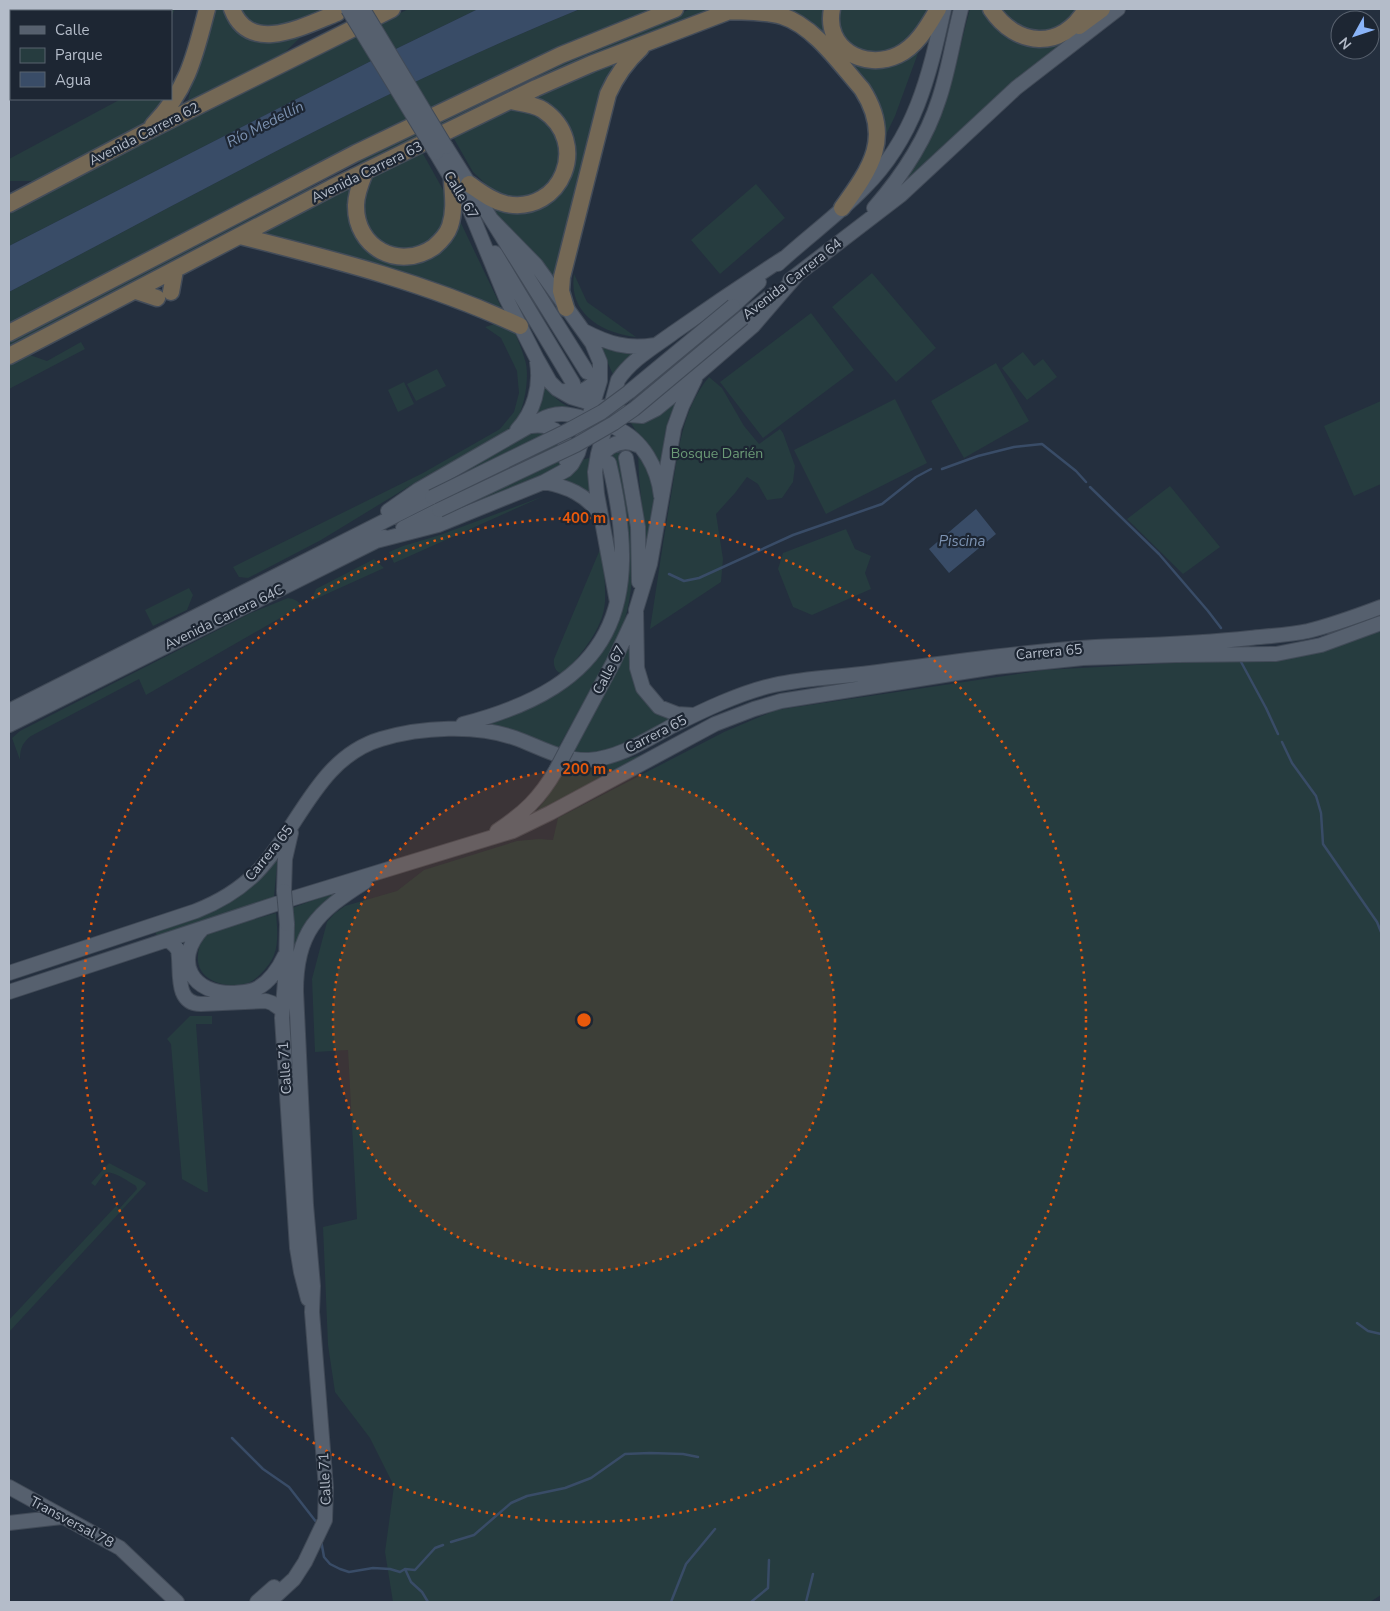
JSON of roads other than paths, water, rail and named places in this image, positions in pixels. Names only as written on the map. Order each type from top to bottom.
[{"type":"highway","points":[[146,132],[166,111],[185,82],[192,64],[207,9]]},
{"type":"highway","points":[[232,9],[239,21],[249,29],[260,34],[272,35],[289,31],[344,10]]},
{"type":"highway","name":"Avenida Carrera 62","points":[[9,204],[146,132],[392,9]]},
{"type":"highway","name":"Avenida Carrera 63","points":[[9,334],[356,153],[561,56],[675,9]]},
{"type":"highway","points":[[832,9],[831,22],[833,32],[841,44],[854,56],[875,62],[887,60],[912,46],[919,39],[938,9]]},
{"type":"highway","points":[[991,9],[1004,25],[1023,37],[1046,39],[1077,27],[1102,9]]},
{"type":"highway","points":[[1060,35],[1078,22],[1086,9]]},
{"type":"highway","name":"Avenida Carrera 62","points":[[280,65],[344,10]]},
{"type":"highway","points":[[731,10],[766,13],[784,17],[799,24],[814,36],[867,97],[873,108],[877,129],[874,154],[867,171],[842,208]]},
{"type":"highway","name":"Avenida Carrera 63","points":[[9,356],[331,188],[562,76],[731,10]]},
{"type":"highway","points":[[566,308],[561,291],[562,277],[608,94],[625,64],[646,43]]},
{"type":"highway","points":[[469,184],[504,204],[521,205],[545,197],[559,182],[565,170],[568,148],[557,125],[542,109],[510,101]]},
{"type":"highway","points":[[331,188],[356,153]]},
{"type":"highway","points":[[365,172],[356,204],[357,220],[363,234],[374,246],[385,253],[401,257],[415,256],[429,250],[442,241],[450,227],[454,212],[452,180]]},
{"type":"highway","points":[[240,236],[326,257],[412,283],[476,306],[520,326]]},
{"type":"highway","points":[[136,290],[164,295],[175,270]]},
{"type":"main road","name":"Calle 67","points":[[363,9],[441,150],[452,180],[572,382]]},
{"type":"main road","name":"Avenida Carrera 64","points":[[432,497],[562,434],[602,412],[733,306],[866,186],[899,143],[915,114],[929,74],[944,9]]},
{"type":"main road","points":[[841,240],[885,196],[907,165],[927,129],[942,88],[961,9]]},
{"type":"main road","name":"Avenida Carrera 64","points":[[439,510],[576,445],[634,409],[743,318],[901,195],[1016,88],[1118,9]]},
{"type":"main road","name":"Calle 67","points":[[344,10],[441,150],[469,184],[587,372]]},
{"type":"main road","points":[[468,208],[520,326],[550,382],[557,389],[571,396],[630,415],[642,416],[656,409],[672,396],[753,326],[797,275]]},
{"type":"main road","points":[[376,542],[438,525],[544,482],[558,476],[575,459],[600,381],[601,367],[596,350],[536,265],[492,220]]},
{"type":"main road","points":[[617,602],[596,483],[602,463],[606,424],[618,380],[642,355],[729,293],[784,258]]},
{"type":"main road","points":[[583,331],[605,341],[626,346],[640,347],[658,344]]},
{"type":"main road","points":[[642,355],[631,374],[631,384],[634,391],[638,396],[650,401],[657,401],[672,396]]},
{"type":"main road","points":[[508,438],[523,424],[533,404],[538,380],[537,359]]},
{"type":"main road","points":[[557,389],[570,392],[584,390],[595,382],[601,367]]},
{"type":"main road","points":[[693,715],[667,712],[652,700],[643,688],[637,668],[636,610],[650,564],[674,428],[697,374]]},
{"type":"main road","points":[[349,538],[418,490],[545,417],[558,413],[571,414],[606,424],[622,431],[640,446],[655,468],[661,496]]},
{"type":"main road","points":[[530,426],[543,425],[550,427],[558,432],[562,439],[567,454],[563,469],[558,476]]},
{"type":"main road","points":[[602,463],[602,454],[616,443],[627,442],[640,446]]},
{"type":"main road","name":"Calle 67","points":[[479,841],[528,809],[542,793],[624,643],[636,610],[640,574],[638,527],[626,458]]},
{"type":"main road","name":"Calle 67","points":[[439,729],[469,723],[539,697],[562,684],[585,664],[600,644],[609,629],[617,602],[622,555],[619,513],[602,463]]},
{"type":"main road","points":[[544,482],[562,486],[578,493],[589,501],[602,517]]},
{"type":"main road","name":"Avenida Carrera 64C","points":[[9,711],[432,497]]},
{"type":"main road","name":"Avenida Carrera 64C","points":[[9,725],[439,510]]},
{"type":"main road","name":"Carrera 65","points":[[9,972],[196,911],[222,900],[256,874],[294,823],[316,788],[331,770],[352,752],[369,743],[387,738],[439,729],[467,728],[490,731],[516,738],[558,756],[573,760],[586,760],[607,757],[628,750],[693,715],[773,684],[961,660],[1090,648],[1224,641],[1285,635],[1340,622],[1381,607]]},
{"type":"main road","name":"Carrera 65","points":[[9,992],[204,927],[522,827],[550,814],[715,724],[754,708],[780,700],[995,667],[1073,659],[1276,654],[1321,645],[1381,623]]},
{"type":"main road","name":"Calle 71","points":[[294,823],[284,859],[287,952],[282,1010],[298,1258],[312,1312]]},
{"type":"main road","name":"Calle 71","points":[[262,1602],[297,1575],[323,1526],[326,1510],[326,1488],[312,1312],[313,1286],[296,991],[297,964],[305,937],[324,910],[380,872]]},
{"type":"main road","points":[[196,981],[189,964],[190,948],[192,941],[204,927]]},
{"type":"main road","points":[[168,940],[178,950],[180,984],[184,995],[191,1002],[196,1004],[266,1001],[282,1010]]},
{"type":"main road","points":[[179,970],[187,972],[206,989],[219,993],[251,991],[270,978],[287,952]]},
{"type":"main road","points":[[184,995],[187,985],[196,981]]},
{"type":"main road","points":[[295,1214],[308,1221]]},
{"type":"main road","name":"Transversal 78","points":[[9,1487],[120,1548],[134,1559],[167,1597],[177,1602]]},
{"type":"main road","points":[[11,1523],[23,1513],[26,1504],[25,1497]]},
{"type":"main road","points":[[11,1523],[63,1517]]},
{"type":"water","name":"Río Medellín","points":[[478,9],[580,9],[507,40],[363,107],[220,180],[9,292],[9,246],[369,62]]},
{"type":"water","name":"Piscina","points":[[976,509],[996,534],[949,573],[929,549]]},
{"type":"waterway","points":[[942,469],[978,456],[1014,447],[1042,444],[1076,471],[1086,482]]},
{"type":"waterway","points":[[669,574],[684,581],[699,578],[793,535],[882,504],[916,477],[931,469]]},
{"type":"waterway","points":[[1090,487],[1159,554],[1221,628]]},
{"type":"waterway","points":[[1240,660],[1278,734]]},
{"type":"waterway","points":[[1282,742],[1292,763],[1316,796],[1321,813],[1323,844],[1377,922],[1381,932]]},
{"type":"waterway","points":[[1357,1323],[1368,1331],[1381,1334]]},
{"type":"waterway","points":[[232,1438],[263,1469],[289,1487],[317,1523]]},
{"type":"waterway","points":[[451,1542],[474,1535],[511,1503],[527,1496],[565,1488],[591,1478],[625,1454],[683,1454],[698,1457]]},
{"type":"waterway","points":[[671,1602],[686,1564],[715,1529]]},
{"type":"waterway","points":[[321,1540],[324,1557],[330,1564],[340,1569],[349,1572],[373,1568],[390,1569],[400,1572],[405,1569],[411,1582],[422,1592],[428,1602]]},
{"type":"waterway","points":[[405,1569],[415,1570],[435,1548],[443,1545]]},
{"type":"waterway","points":[[751,1602],[768,1588],[769,1560]]},
{"type":"waterway","points":[[806,1602],[813,1574]]},
{"type":"tunnel","points":[[593,381],[613,417],[626,458]]},
{"type":"park label","name":"Bosque Darién","points":[[717,453]]}]
